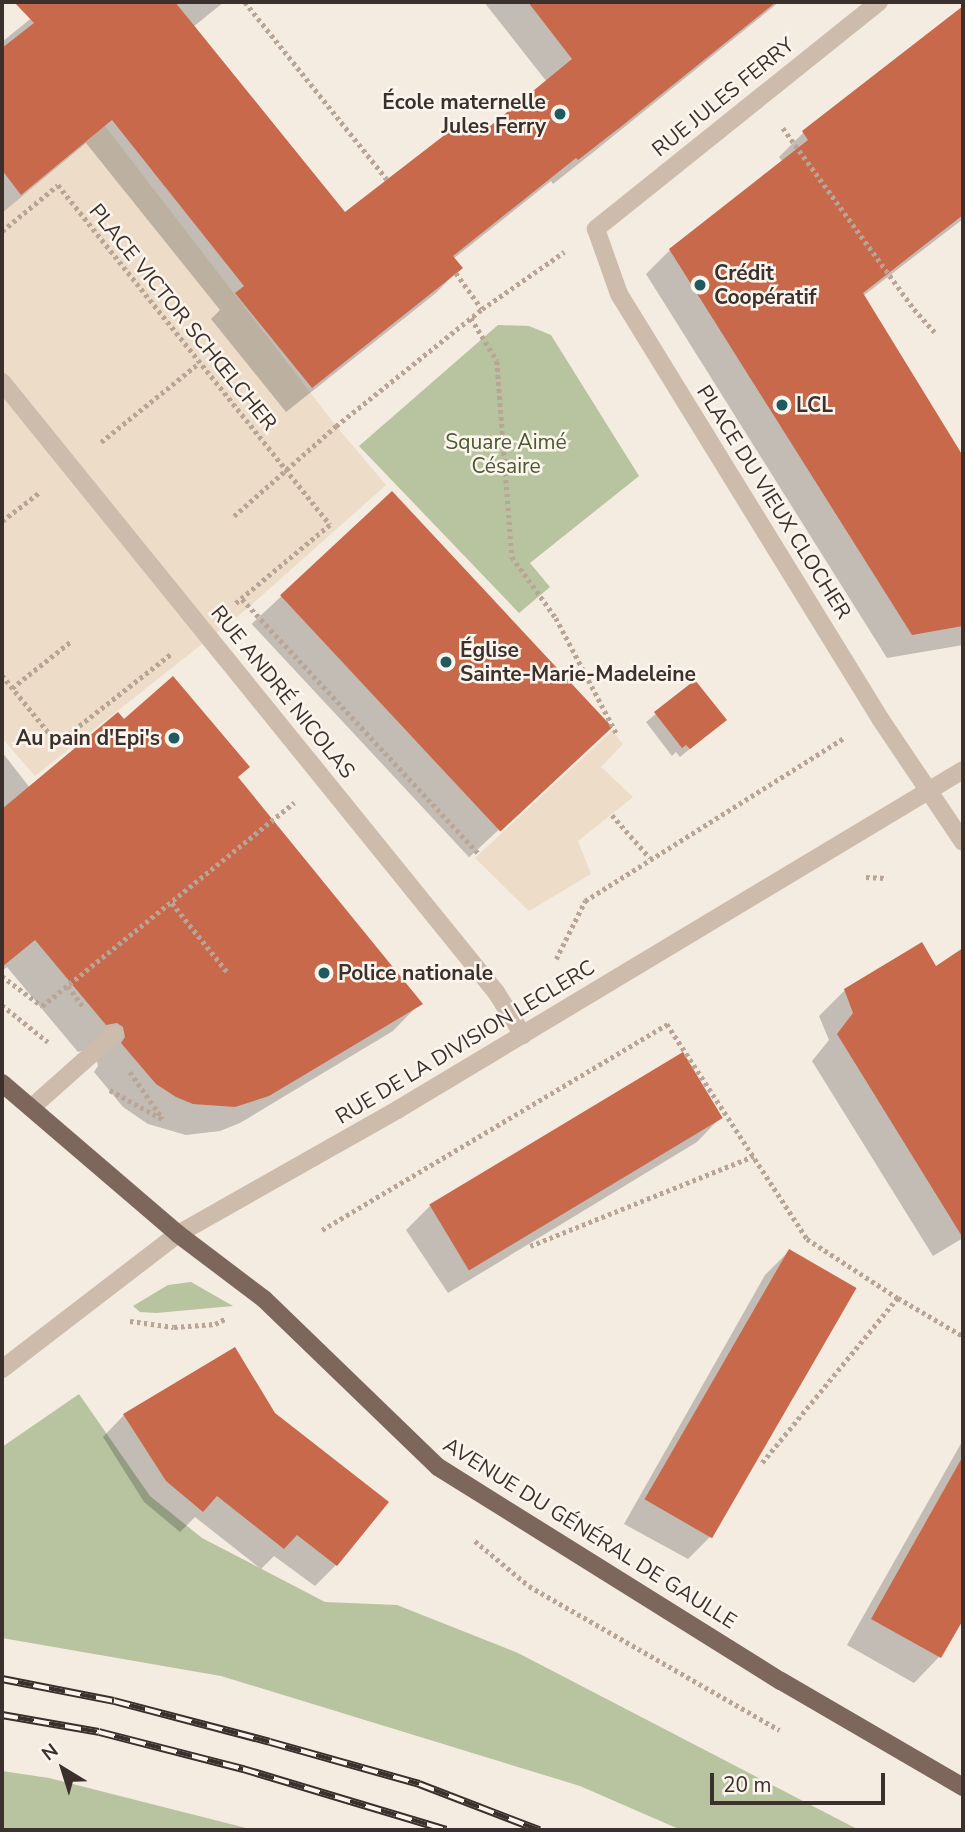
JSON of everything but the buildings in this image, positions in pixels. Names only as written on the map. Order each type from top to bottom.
[{"type":"main road","name":"AVENUE DU GÉNÉRAL DE GAULLE","points":[[2,1083],[178,1234],[272,1306],[438,1467],[781,1681],[963,1787]]},
{"type":"street","name":"RUE JULES FERRY","points":[[596,229],[879,2]]},
{"type":"street","name":"PLACE DU VIEUX CLOCHER","points":[[596,229],[620,293],[881,720],[963,842]]},
{"type":"street","name":"RUE ANDRÉ NICOLAS","points":[[2,382],[496,992],[523,1035]]},
{"type":"street","name":"RUE DE LA DIVISION LECLERC","points":[[2,1369],[178,1234],[523,1035],[963,770]]},
{"type":"street","points":[[31,1108],[114,1034]]},
{"type":"path","points":[[246,2],[387,179]]},
{"type":"path","points":[[759,97],[914,309],[935,332]]},
{"type":"path","name":"PLACE VICTOR SCHŒLCHER","points":[[2,231],[58,185],[330,525]]},
{"type":"path","points":[[234,516],[284,469],[482,309],[596,229]]},
{"type":"path","points":[[456,273],[482,309]]},
{"type":"path","points":[[471,318],[497,361],[512,557],[556,618],[618,736]]},
{"type":"path","points":[[242,599],[478,853]]},
{"type":"path","points":[[12,688],[70,642]]},
{"type":"path","points":[[2,675],[57,743]]},
{"type":"path","points":[[556,960],[585,901],[845,738]]},
{"type":"path","points":[[2,976],[42,1006],[324,778]]},
{"type":"path","points":[[612,815],[650,858]]},
{"type":"path","points":[[172,902],[228,973]]},
{"type":"path","points":[[322,1230],[667,1024],[807,1239],[963,1336]]},
{"type":"path","points":[[119,1098],[164,1121]]},
{"type":"path","points":[[530,1246],[754,1156]]},
{"type":"path","points":[[761,1465],[898,1298]]},
{"type":"path","points":[[123,1319],[174,1327],[215,1324],[234,1315]]},
{"type":"green space","name":"Square Aimé Césaire","points":[[498,325],[529,326],[551,335],[639,476],[530,563],[550,587],[519,613],[359,446]]},
{"type":"green space","points":[[191,1282],[233,1306],[156,1313],[140,1312],[133,1306],[168,1285]]},
{"type":"green space","points":[[79,1394],[150,1496],[202,1538],[325,1602],[397,1605],[518,1653],[859,1830],[681,1830],[580,1786],[221,1676],[2,1638],[2,1447]]},
{"type":"green space","points":[[2,1771],[49,1778],[254,1830],[2,1830]]},
{"type":"shaded area","points":[[105,126],[336,426],[386,485],[249,607],[35,776],[2,738],[2,213]]},
{"type":"shaded area","points":[[612,731],[623,744],[601,767],[633,797],[578,841],[591,874],[529,911],[475,858]]},
{"type":"railway","points":[[2,1679],[114,1701],[270,1742],[419,1784],[539,1830]]},
{"type":"railway","points":[[2,1715],[99,1732],[243,1769],[446,1830]]},
{"type":"place","name":"École maternelle Jules Ferry","points":[[560,114]]},
{"type":"place","name":"Crédit Coopératif","points":[[700,285]]},
{"type":"place","name":"LCL","points":[[782,405]]},
{"type":"place","name":"Église Sainte-Marie-Madeleine","points":[[446,662]]},
{"type":"place","name":"Au pain d'Epi's","points":[[174,738]]},
{"type":"place","name":"Police nationale","points":[[324,973]]}]
